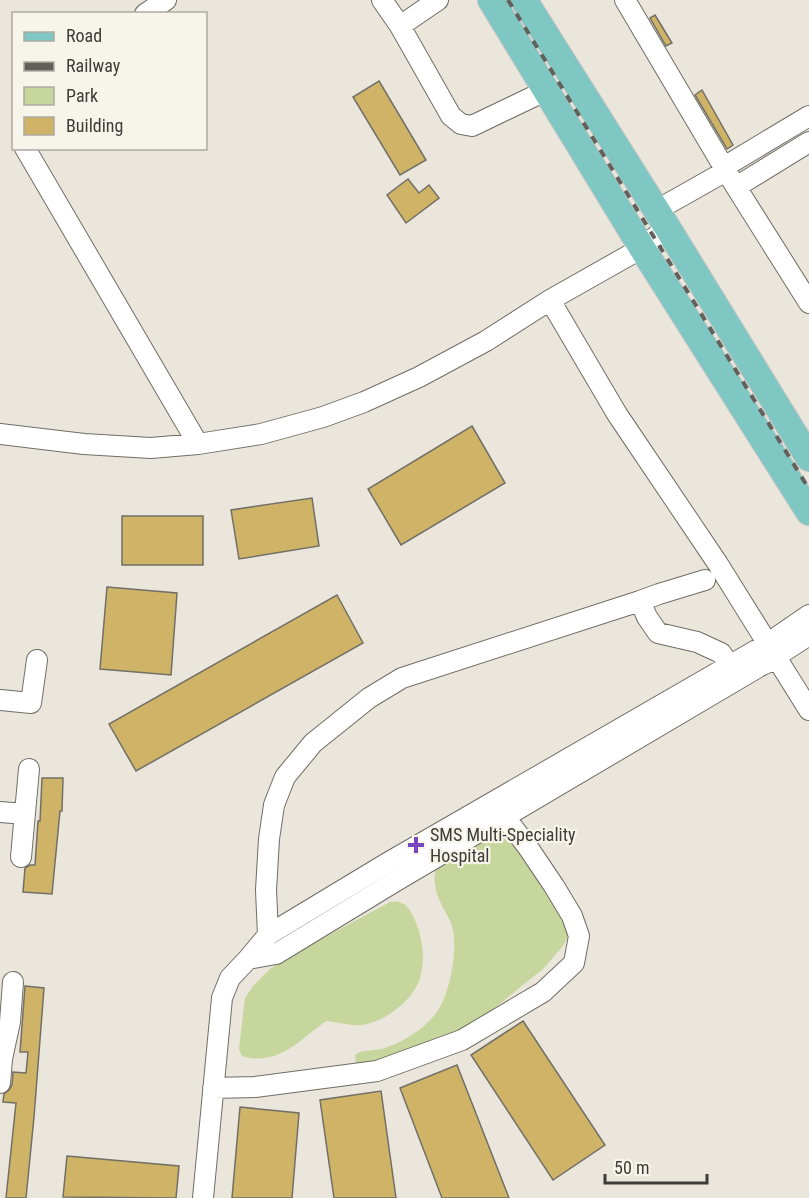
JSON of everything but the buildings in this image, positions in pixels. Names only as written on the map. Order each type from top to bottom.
[{"type":"main road","points":[[491,0],[642,248],[809,512]]},
{"type":"main road","points":[[524,0],[809,458]]},
{"type":"street","points":[[148,12],[166,0]]},
{"type":"street","points":[[382,0],[400,26],[451,116],[461,124],[472,126],[547,90]]},
{"type":"street","points":[[400,26],[438,0]]},
{"type":"street","points":[[625,0],[729,175],[809,303]]},
{"type":"street","points":[[0,434],[84,444],[151,448],[198,444],[261,434],[323,417],[364,402],[419,377],[486,341],[550,300],[642,248],[662,219],[729,175],[809,116]]},
{"type":"street","points":[[729,175],[809,142]]},
{"type":"street","points":[[26,150],[198,444]]},
{"type":"street","points":[[550,300],[617,414],[718,564],[809,710]]},
{"type":"street","points":[[268,935],[266,890],[274,805],[285,777],[313,743],[369,698],[402,678],[705,580]]},
{"type":"street","points":[[640,601],[646,617],[658,633],[696,642],[721,653],[735,672]]},
{"type":"street","points":[[773,653],[809,615]]},
{"type":"street","points":[[248,959],[276,954],[397,869],[735,672],[809,635]]},
{"type":"street","points":[[0,700],[31,703],[37,660]]},
{"type":"street","points":[[203,1198],[222,998],[230,978],[268,935],[397,869],[505,818],[735,672]]},
{"type":"street","points":[[21,857],[29,769]]},
{"type":"street","points":[[0,812],[25,814]]},
{"type":"street","points":[[213,1088],[255,1087],[377,1071],[462,1040],[543,992],[574,963],[579,936],[572,916],[554,886],[505,818]]},
{"type":"street","points":[[0,1083],[5,1022],[13,982]]},
{"type":"green space","points":[[506,837],[514,840],[572,931],[562,947],[543,969],[483,1017],[428,1045],[360,1067],[356,1065],[355,1055],[358,1053],[385,1048],[404,1040],[419,1030],[434,1016],[444,999],[452,967],[454,935],[436,890],[435,870],[478,844]]},
{"type":"green space","points":[[390,902],[402,903],[410,910],[421,941],[422,965],[419,981],[410,996],[396,1010],[379,1020],[362,1025],[326,1021],[277,1055],[266,1058],[242,1056],[239,1049],[245,998],[253,986],[270,969],[290,956]]},
{"type":"railway","points":[[508,0],[809,489]]},
{"type":"place","name":"SMS Multi-Speciality Hospital","points":[[416,845]]}]
